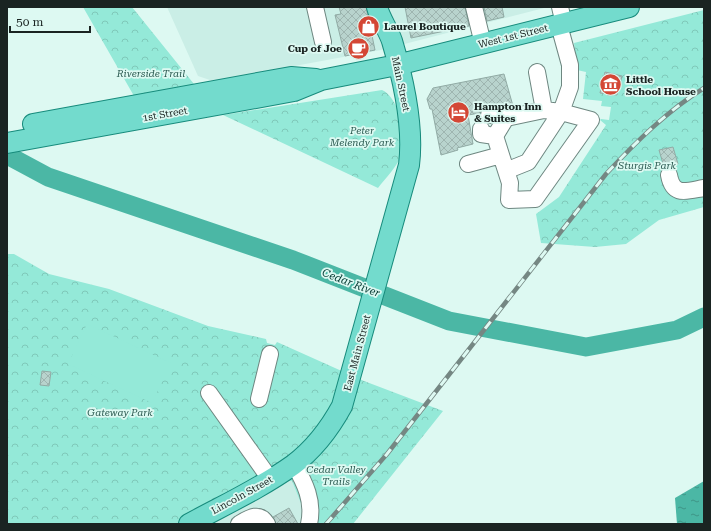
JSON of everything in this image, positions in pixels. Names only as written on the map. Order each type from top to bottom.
[{"type":"main road","name":"Main Street","points":[[377,7],[379,15],[391,40],[411,131],[409,165]]},
{"type":"main road","name":"West 1st Street","points":[[397,65],[483,44],[561,18],[629,7]]},
{"type":"main road","name":"1st Street","points":[[7,143],[205,100],[291,77],[320,80],[397,65]]},
{"type":"main road","name":"1st Street","points":[[7,129],[205,100]]},
{"type":"main road","name":"East Main Street","points":[[294,464],[310,450],[337,416],[342,406],[409,165]]},
{"type":"main road","name":"Lincoln Street","points":[[189,524],[214,518],[294,464]]},
{"type":"street","points":[[315,7],[323,42]]},
{"type":"street","points":[[474,7],[483,44]]},
{"type":"street","points":[[513,168],[528,162],[561,112],[570,88],[570,65],[561,18]]},
{"type":"street","points":[[537,72],[544,110]]},
{"type":"street","points":[[495,136],[481,134],[485,122],[497,114],[506,118],[544,110],[561,112],[591,120],[535,199],[509,200],[510,183],[495,136],[506,118]]},
{"type":"street","points":[[468,164],[501,155]]},
{"type":"street","points":[[669,175],[671,185],[676,190],[682,191],[704,188]]},
{"type":"street","points":[[259,399],[270,354]]},
{"type":"street","points":[[209,393],[270,479]]},
{"type":"street","points":[[294,464],[309,494],[309,524]]},
{"type":"street","points":[[239,524],[252,516],[258,516],[267,524]]},
{"type":"shaded area","points":[[167,7],[548,7],[381,50],[213,81],[198,76]]},
{"type":"shaded area","points":[[270,479],[292,481],[306,516],[302,524],[189,524]]},
{"type":"green space","name":"Riverside Trail","points":[[83,7],[132,7],[198,89],[138,103]]},
{"type":"green space","name":"Sturgis Park","points":[[704,10],[704,207],[659,220],[626,244],[595,247],[541,243],[536,214],[559,197],[606,125],[600,120],[609,120],[611,107],[601,106],[602,101],[583,99],[586,72],[577,70],[574,43]]},
{"type":"green space","name":"Peter Melendy Park","points":[[382,90],[388,94],[393,101],[401,119],[404,147],[398,162],[378,188],[223,115]]},
{"type":"green space","name":"Gateway Park","points":[[7,254],[14,254],[49,274],[109,289],[208,326],[266,339],[267,343],[275,345],[277,342],[364,381],[443,411],[353,524],[302,524],[306,516],[292,481],[270,479],[189,524],[7,524]]},
{"type":"green space","points":[[87,324],[171,363],[152,403],[68,364]]},
{"type":"water","points":[[704,481],[704,524],[677,524],[675,498]]},
{"type":"building","points":[[339,7],[366,7],[375,50],[345,56],[335,15],[341,14]]},
{"type":"building","points":[[405,7],[465,7],[469,26],[411,38]]},
{"type":"building","points":[[484,7],[502,7],[504,17],[487,21]]},
{"type":"building","name":"Little School House","points":[[605,72],[622,76],[617,95],[600,93]]},
{"type":"building","name":"Hampton Inn & Suites","points":[[504,74],[513,106],[488,106],[483,108],[480,113],[468,115],[473,144],[457,148],[458,150],[441,155],[432,109],[430,109],[427,99],[433,88]]},
{"type":"building","points":[[673,147],[678,164],[664,167],[659,150]]},
{"type":"building","points":[[42,371],[51,372],[49,386],[40,385]]},
{"type":"building","points":[[289,508],[298,524],[276,524],[273,517]]},
{"type":"waterway","name":"Cedar River","points":[[7,155],[48,177],[293,260],[449,321],[586,347],[677,330],[704,317]]},
{"type":"railway","points":[[326,524],[387,454],[606,174],[652,128],[677,107],[704,88]]},
{"type":"place","name":"Laurel Boutique","points":[[369,26]]},
{"type":"place","name":"Cup of Joe","points":[[358,48]]},
{"type":"place","name":"Little School House","points":[[611,85]]},
{"type":"place","name":"Hampton Inn & Suites","points":[[458,112]]},
{"type":"park label","name":"Cedar Valley Trails","points":[[336,474]]}]
